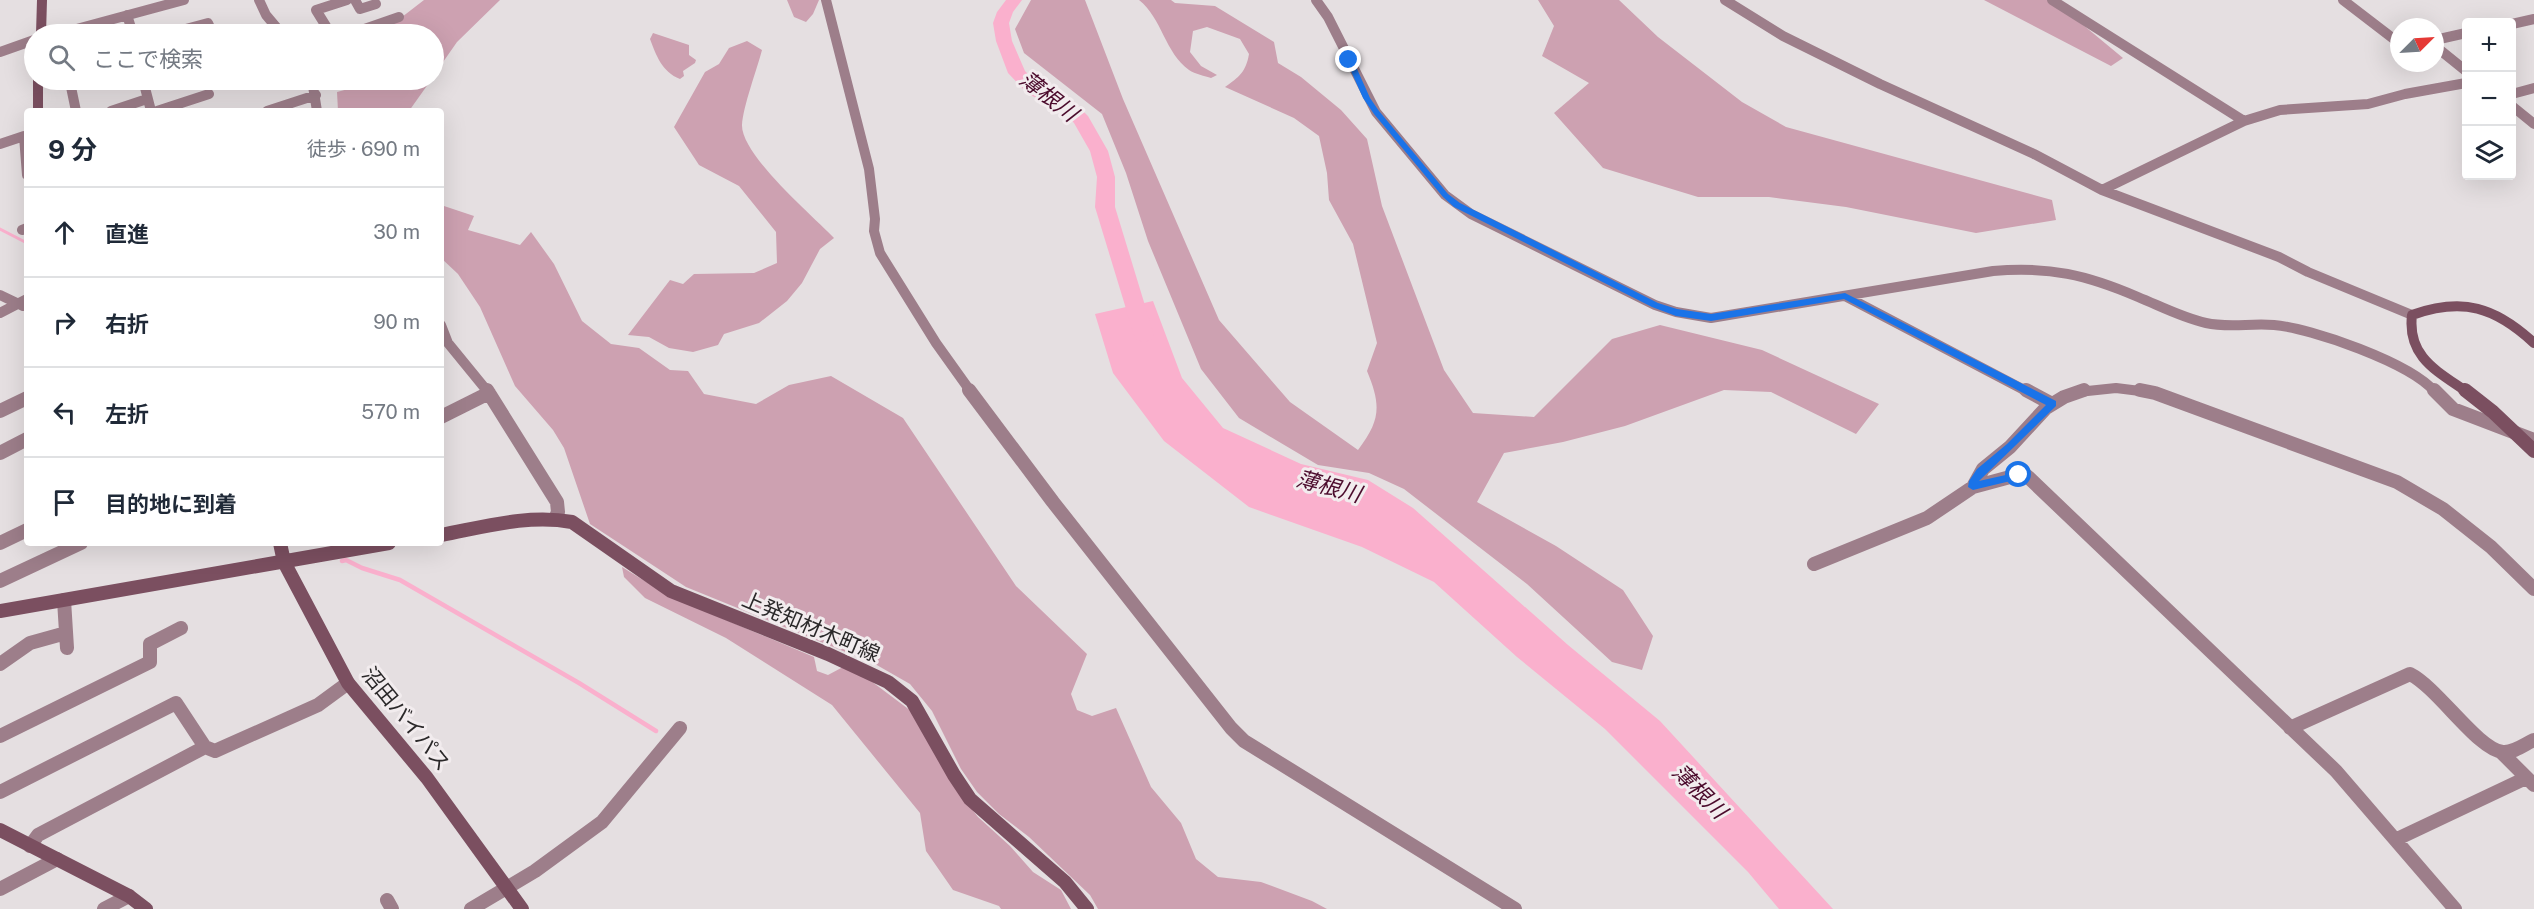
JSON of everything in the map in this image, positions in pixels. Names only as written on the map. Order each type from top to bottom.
[{"type":"main road","points":[[41,24],[42,0]]},
{"type":"main road","points":[[38,90],[38,108]]},
{"type":"main road","points":[[2534,343],[2502,318],[2487,309],[2474,306],[2433,306],[2412,315],[2410,330],[2412,342],[2421,356],[2513,430],[2534,451]]},
{"type":"main road","name":"上発知材木町線","points":[[444,534],[531,520],[564,520],[580,526],[642,573],[671,591],[828,654],[894,687],[912,701],[971,799],[1043,863],[1082,901],[1087,909]]},
{"type":"main road","name":"沼田バイパス","points":[[281,546],[284,562],[348,683],[427,778],[522,909]]},
{"type":"main road","points":[[0,611],[370,546]]},
{"type":"main road","points":[[0,830],[129,896],[146,909]]},
{"type":"street","points":[[95,24],[184,0]]},
{"type":"street","points":[[259,0],[266,15],[274,24]]},
{"type":"street","points":[[325,24],[316,10],[347,0]]},
{"type":"street","points":[[355,0],[360,9],[376,4]]},
{"type":"street","points":[[826,0],[869,169],[876,244],[936,343],[1053,502],[1230,728],[1244,741],[1515,909]]},
{"type":"street","points":[[1316,0],[1328,17],[1376,112],[1446,195],[1471,214],[1655,305],[1676,312],[1711,318],[2018,268],[2066,271],[2105,281],[2194,320],[2217,327],[2275,325],[2312,334],[2375,356],[2422,378],[2451,407],[2486,424],[2513,430],[2534,440]]},
{"type":"street","points":[[1725,0],[1793,41],[1880,84],[2034,154],[2103,190],[2279,256],[2308,272],[2412,315]]},
{"type":"street","points":[[2052,0],[2244,121]]},
{"type":"street","points":[[2343,0],[2390,36]]},
{"type":"street","points":[[128,15],[130,24]]},
{"type":"street","points":[[379,24],[399,17]]},
{"type":"street","points":[[2516,23],[2534,19]]},
{"type":"street","points":[[2444,38],[2462,34]]},
{"type":"street","points":[[0,52],[24,44]]},
{"type":"street","points":[[2444,53],[2462,68]]},
{"type":"street","points":[[2103,190],[2244,121],[2280,110],[2368,104],[2462,83]]},
{"type":"street","points":[[2516,93],[2534,88]]},
{"type":"street","points":[[72,90],[74,108]]},
{"type":"street","points":[[145,90],[150,108]]},
{"type":"street","points":[[315,90],[317,108]]},
{"type":"street","points":[[166,108],[209,94]]},
{"type":"street","points":[[276,108],[316,95]]},
{"type":"street","points":[[120,108],[147,99]]},
{"type":"street","points":[[2516,110],[2534,124]]},
{"type":"street","points":[[0,144],[24,136]]},
{"type":"street","points":[[0,295],[24,303]]},
{"type":"street","points":[[1845,296],[2052,404]]},
{"type":"street","points":[[0,313],[24,303]]},
{"type":"street","points":[[444,333],[448,343],[489,393],[557,502],[558,512],[555,519]]},
{"type":"street","points":[[1973,487],[1974,481],[1981,472],[2011,446],[2052,404],[2091,388],[2119,387],[2155,393],[2397,482],[2443,509],[2491,547],[2534,590]]},
{"type":"street","points":[[444,416],[489,393]]},
{"type":"street","points":[[0,411],[24,399]]},
{"type":"street","points":[[0,453],[24,441]]},
{"type":"street","points":[[1814,564],[1927,518],[1973,487],[2010,477],[2027,476],[2336,771],[2455,909]]},
{"type":"street","points":[[0,543],[24,531]]},
{"type":"street","points":[[0,581],[75,546]]},
{"type":"street","points":[[64,600],[67,648]]},
{"type":"street","points":[[0,736],[150,662],[150,644],[181,628]]},
{"type":"street","points":[[0,664],[30,643],[66,633]]},
{"type":"street","points":[[2290,728],[2410,674],[2418,678],[2489,746],[2502,753],[2530,781],[2397,839]]},
{"type":"street","points":[[0,792],[176,703],[205,747],[215,751],[318,705],[348,683]]},
{"type":"street","points":[[471,909],[534,871],[602,822],[680,728]]},
{"type":"street","points":[[2502,753],[2534,740]]},
{"type":"street","points":[[30,846],[38,835],[205,747]]},
{"type":"street","points":[[0,889],[57,859]]},
{"type":"street","points":[[104,909],[129,896]]},
{"type":"shaded area","points":[[424,0],[500,0],[457,42],[444,61],[444,24],[393,24]]},
{"type":"shaded area","points":[[787,0],[819,0],[813,14],[806,22],[794,17]]},
{"type":"shaded area","points":[[1031,0],[1085,0],[1123,99],[1219,320],[1290,402],[1358,450],[1375,421],[1375,393],[1367,371],[1377,343],[1353,244],[1329,200],[1327,173],[1319,136],[1294,118],[1225,87],[1241,74],[1248,60],[1249,54],[1240,39],[1207,27],[1193,31],[1190,52],[1201,66],[1217,75],[1211,78],[1194,73],[1174,54],[1153,16],[1139,0],[1171,0],[1175,3],[1215,6],[1274,42],[1278,63],[1301,77],[1341,110],[1367,139],[1382,206],[1444,370],[1473,413],[1534,417],[1612,339],[1660,325],[1762,350],[1879,404],[1856,434],[1771,392],[1724,390],[1625,426],[1563,442],[1504,453],[1477,502],[1556,546],[1623,590],[1653,636],[1642,670],[1612,662],[1527,584],[1404,489],[1369,473],[1318,465],[1239,418],[1201,369],[1148,241],[1126,173],[1102,114],[1024,53],[1015,29]]},
{"type":"shaded area","points":[[1538,0],[1619,0],[1658,37],[1742,102],[1786,127],[2052,200],[2056,220],[1976,233],[1846,207],[1769,197],[1698,197],[1603,168],[1554,113],[1589,83],[1542,56],[1554,26]]},
{"type":"shaded area","points":[[1984,0],[2053,0],[2123,58],[2111,66]]},
{"type":"shaded area","points":[[653,33],[689,45],[689,55],[696,60],[683,71],[684,76],[680,79],[660,62],[650,39]]},
{"type":"shaded area","points":[[747,41],[762,50],[743,117],[745,138],[765,168],[834,238],[820,249],[802,283],[787,301],[759,323],[724,334],[718,345],[693,352],[669,348],[649,337],[628,335],[670,280],[683,284],[694,274],[754,273],[777,263],[776,232],[739,186],[699,165],[674,127],[705,72],[719,64],[729,48]]},
{"type":"shaded area","points":[[344,90],[424,90],[411,108],[338,108],[337,92]]},
{"type":"shaded area","points":[[444,206],[474,216],[468,230],[520,245],[531,232],[554,264],[582,321],[611,344],[639,348],[670,370],[688,371],[704,394],[756,404],[789,385],[831,376],[903,418],[1016,586],[1087,654],[1071,694],[1077,710],[1092,716],[1116,708],[1151,787],[1181,823],[1196,859],[1218,877],[1261,882],[1327,909],[1098,909],[1090,895],[977,792],[961,769],[932,711],[910,684],[875,664],[686,587],[590,524],[564,448],[553,430],[515,386],[480,307],[458,274],[444,261]]},
{"type":"shaded area","points":[[622,567],[669,596],[814,657],[817,671],[828,675],[843,667],[867,678],[911,711],[960,794],[978,817],[1010,846],[1033,872],[1061,890],[1071,909],[1001,909],[999,906],[953,890],[926,851],[920,813],[832,705],[726,638],[645,598],[624,577]]},
{"type":"water","points":[[1153,301],[1182,378],[1223,428],[1301,464],[1368,480],[1413,508],[1568,645],[1660,721],[1833,909],[1779,909],[1748,872],[1605,729],[1517,657],[1434,582],[1362,547],[1249,507],[1164,441],[1113,373],[1095,314]]},
{"type":"waterway","name":"薄根川","points":[[1014,0],[1005,12],[1001,23],[1004,41],[1017,73],[1034,90],[1067,105],[1082,120],[1099,151],[1106,177],[1105,207],[1144,335]]},
{"type":"waterway","points":[[0,229],[24,241]]},
{"type":"waterway","points":[[342,561],[346,560],[362,568],[400,580],[579,683],[656,731]]},
{"type":"route","points":[[1349,60],[1376,112],[1457,205],[1655,305],[1693,316],[1711,318],[1845,296],[2052,404],[2011,446],[1981,472],[1974,481],[1973,487],[2019,475]]}]
